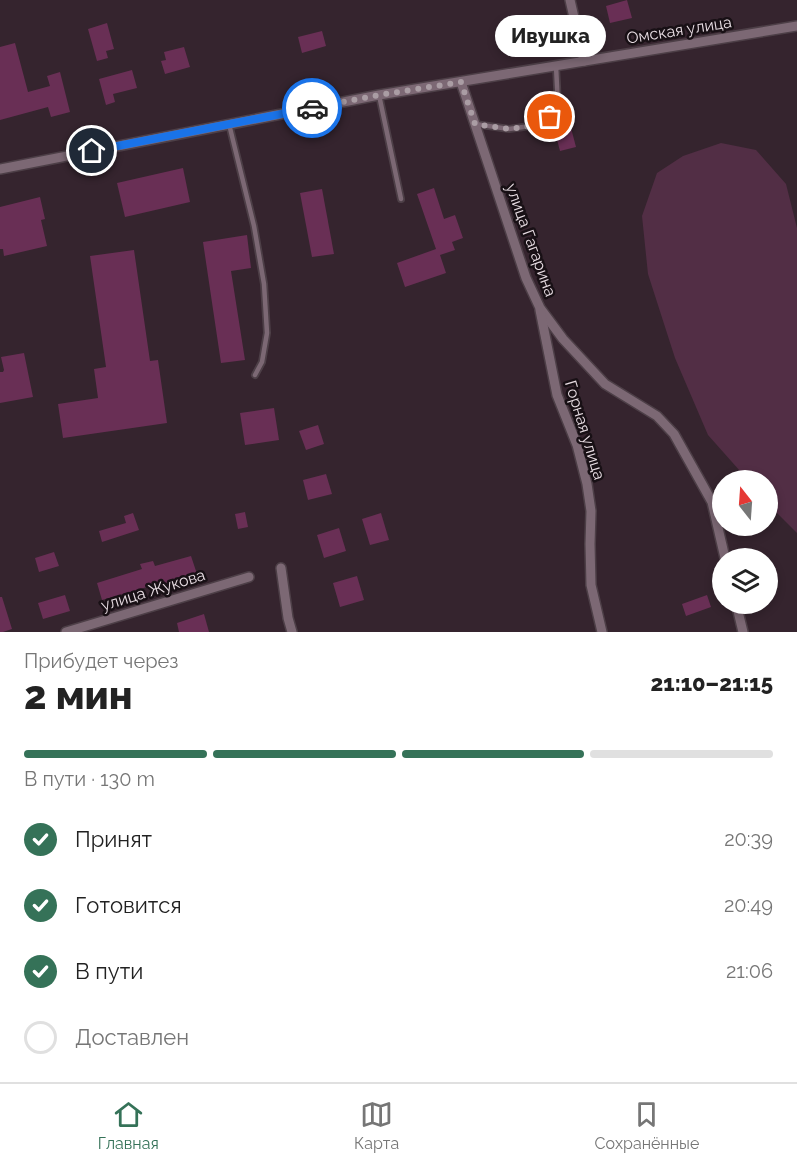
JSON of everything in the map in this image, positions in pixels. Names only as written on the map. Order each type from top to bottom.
[{"type":"street","points":[[570,0],[584,61]]},
{"type":"street","name":"Омская улица","points":[[0,169],[379,95],[797,26]]},
{"type":"street","name":"улица Гагарина","points":[[461,82],[526,278],[540,308],[563,339],[605,384],[657,416],[674,434],[712,502],[723,548]]},
{"type":"street","name":"Горная улица","points":[[540,308],[557,395],[577,445],[587,484],[591,511],[591,585],[601,631]]},
{"type":"street","points":[[281,568],[292,632]]},
{"type":"street","name":"улица Жукова","points":[[66,632],[249,577]]},
{"type":"street","points":[[739,614],[743,632]]},
{"type":"lane","points":[[475,124],[509,129],[530,126],[550,117],[558,106],[556,66]]},
{"type":"lane","points":[[379,95],[401,199]]},
{"type":"lane","points":[[229,124],[254,226],[264,284],[267,333],[262,362],[255,375]]},
{"type":"shaded area","points":[[721,143],[756,150],[786,184],[797,228],[797,533],[778,514],[778,470],[739,470],[708,435],[675,358],[648,274],[642,216],[657,173],[683,156]]},
{"type":"building","points":[[627,0],[632,18],[610,23],[606,6]]},
{"type":"building","points":[[107,23],[114,49],[106,51],[108,58],[97,61],[88,29]]},
{"type":"building","points":[[322,31],[326,46],[302,53],[298,37]]},
{"type":"building","points":[[15,43],[28,92],[50,86],[47,76],[60,72],[70,112],[51,117],[48,107],[0,120],[0,47]]},
{"type":"building","points":[[184,47],[190,67],[165,74],[161,61],[166,60],[164,52]]},
{"type":"building","points":[[132,70],[137,88],[113,94],[115,102],[106,105],[99,79]]},
{"type":"building","points":[[571,128],[576,147],[560,151],[555,132]]},
{"type":"building","points":[[183,168],[190,202],[125,217],[117,183]]},
{"type":"building","points":[[434,188],[444,219],[455,215],[463,238],[452,242],[455,250],[440,255],[446,273],[405,287],[397,263],[436,249],[417,194]]},
{"type":"building","points":[[322,189],[334,254],[312,257],[300,193]]},
{"type":"building","points":[[40,197],[45,219],[41,220],[47,246],[4,256],[3,249],[0,249],[0,207]]},
{"type":"building","points":[[247,235],[251,268],[231,271],[245,360],[221,363],[203,242]]},
{"type":"building","points":[[134,250],[150,361],[158,360],[167,423],[63,438],[58,404],[98,398],[94,369],[106,367],[90,256]]},
{"type":"building","points":[[24,353],[33,397],[0,403],[0,372],[4,370],[1,357]]},
{"type":"building","points":[[274,408],[279,440],[245,445],[240,413]]},
{"type":"building","points":[[318,425],[324,444],[306,450],[299,431]]},
{"type":"building","points":[[326,474],[332,494],[308,500],[303,480]]},
{"type":"building","points":[[245,512],[248,527],[238,529],[235,514]]},
{"type":"building","points":[[133,513],[139,530],[102,542],[99,531],[126,523],[124,516]]},
{"type":"building","points":[[381,513],[389,540],[370,545],[362,519]]},
{"type":"building","points":[[339,528],[346,551],[324,558],[317,535]]},
{"type":"building","points":[[54,552],[59,566],[39,572],[35,558]]},
{"type":"building","points":[[191,556],[197,574],[102,600],[97,583],[142,569],[140,564],[153,561],[155,566]]},
{"type":"building","points":[[357,576],[364,600],[340,607],[333,583]]},
{"type":"building","points":[[65,595],[70,611],[43,619],[38,603]]},
{"type":"building","points":[[707,595],[711,607],[686,616],[682,604]]},
{"type":"building","points":[[0,597],[2,597],[12,629],[3,632],[0,632]]},
{"type":"building","points":[[204,614],[209,632],[179,632],[177,623]]},
{"type":"way so far","points":[[312,108],[461,82],[475,124],[509,129],[530,126],[550,117]]},
{"type":"place","name":"Ивушка","points":[[550,117]]},
{"type":"route","points":[[92,151],[312,108]]}]
